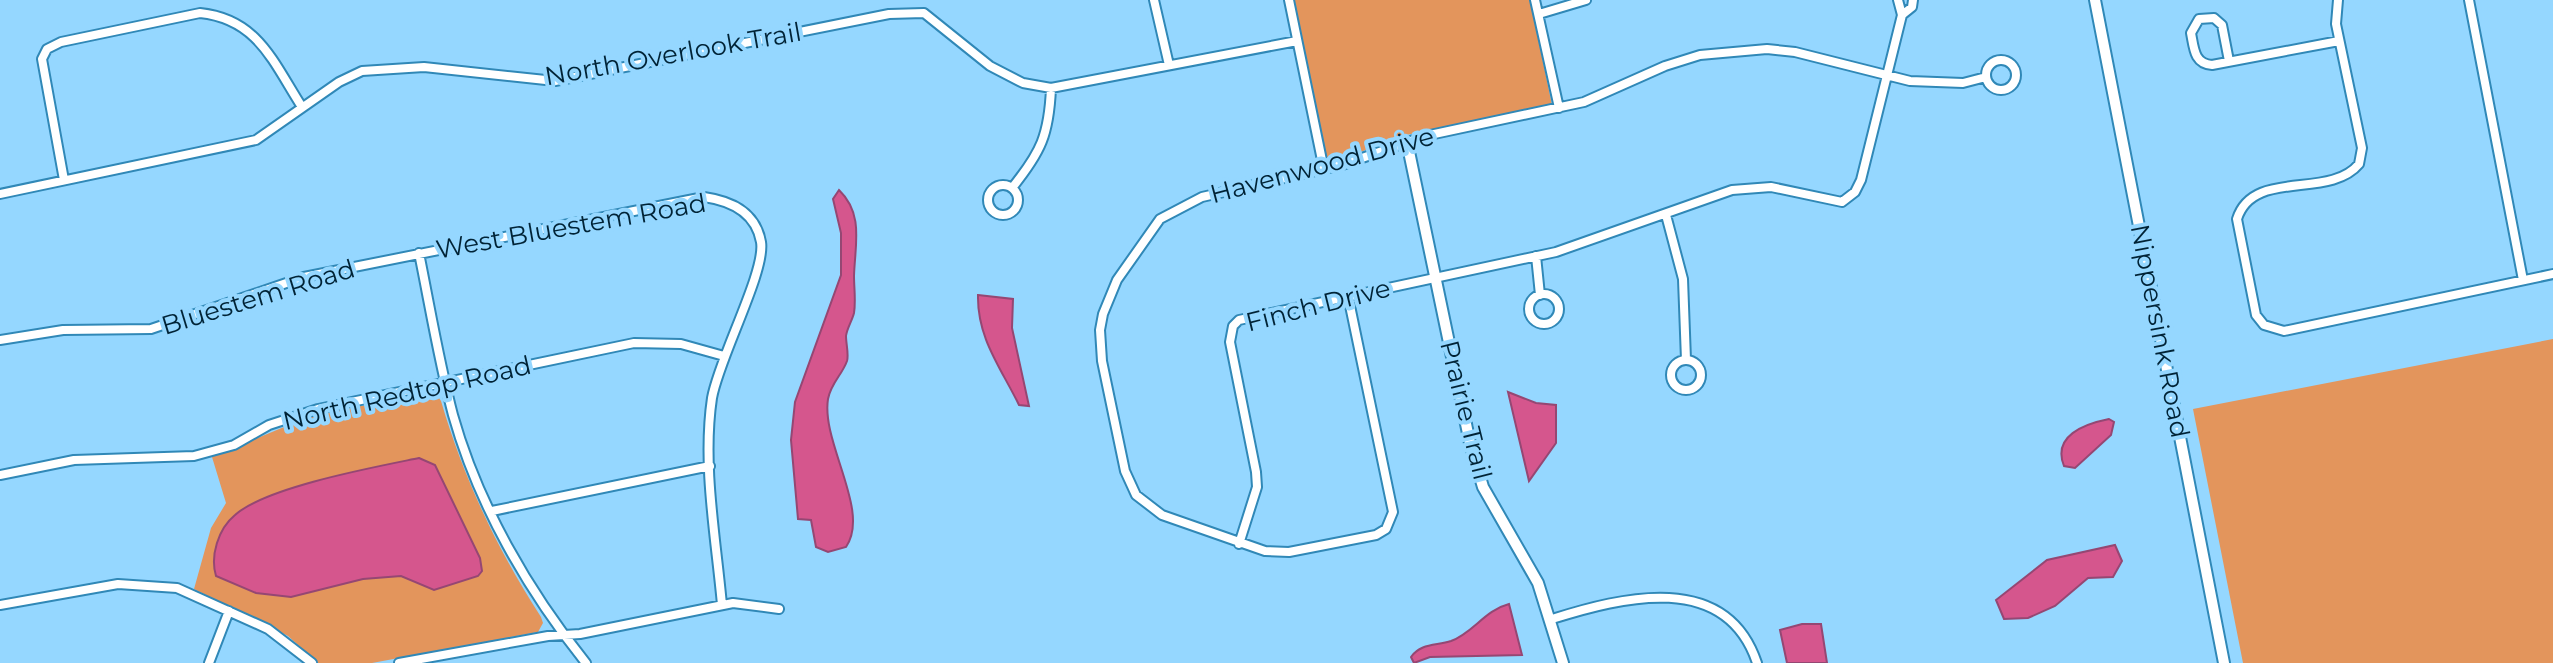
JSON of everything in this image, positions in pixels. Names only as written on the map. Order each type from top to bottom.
[{"type":"street","points":[[1154,0],[1169,65]]},
{"type":"street","points":[[1289,0],[1324,170]]},
{"type":"street","points":[[1535,0],[1559,108]]},
{"type":"street","points":[[1539,14],[1586,0]]},
{"type":"street","points":[[1887,75],[1902,15],[1898,0]]},
{"type":"street","points":[[1902,15],[1912,7],[1913,0]]},
{"type":"street","name":"Nippersink Road","points":[[2095,0],[2224,663]]},
{"type":"street","points":[[2338,0],[2339,41],[2362,148],[2359,164],[2344,177],[2254,194],[2246,199],[2237,219],[2256,315],[2264,325],[2275,331],[2553,274]]},
{"type":"street","points":[[2469,0],[2523,280]]},
{"type":"street","points":[[64,180],[42,59],[47,49],[61,42],[200,13],[222,16],[255,35],[302,107]]},
{"type":"street","name":"North Overlook Trail","points":[[0,194],[256,140],[339,82],[362,71],[386,68],[424,67],[555,81],[889,14],[924,13],[990,66],[1023,83],[1064,88],[1297,41]]},
{"type":"street","points":[[2229,61],[2222,25],[2214,18],[2204,17],[2192,27],[2195,54],[2207,65],[2218,64],[2339,41]]},
{"type":"street","name":"Havenwood Drive","points":[[1348,296],[1393,512],[1392,521],[1376,535],[1289,552],[1265,551],[1162,515],[1145,504],[1130,485],[1102,361],[1103,314],[1117,280],[1160,219],[1186,202],[1324,170],[1407,142],[1584,102],[1688,58],[1745,49],[1795,52],[1887,75],[1943,84],[1986,77]]},
{"type":"street","name":"Finch Drive","points":[[1239,544],[1253,502],[1256,472],[1230,342],[1233,326],[1245,317],[1581,245],[1714,195],[1771,187],[1834,202],[1849,198],[1861,180],[1887,75]]},
{"type":"street","points":[[1012,188],[1045,140],[1050,123],[1051,88]]},
{"type":"street","name":"Prairie Trail","points":[[1407,142],[1470,443],[1483,487],[1538,583],[1552,619],[1563,663]]},
{"type":"street","name":"West Bluestem Road","points":[[419,253],[704,197],[724,200],[738,207],[754,223],[762,253],[759,269],[724,356],[713,398],[710,466],[722,605]]},
{"type":"street","points":[[1666,215],[1683,279],[1686,360]]},
{"type":"street","points":[[419,253],[445,382],[460,437],[492,511],[562,634],[586,663]]},
{"type":"street","name":"Bluestem Road","points":[[0,340],[63,330],[151,329],[177,323],[304,277],[419,253]]},
{"type":"street","points":[[1536,256],[1540,295]]},
{"type":"street","name":"North Redtop Road","points":[[0,475],[74,460],[194,456],[234,445],[269,425],[318,409],[634,343],[681,344],[724,356]]},
{"type":"street","points":[[492,511],[710,466]]},
{"type":"street","points":[[0,605],[135,583],[177,588],[286,639],[312,663]]},
{"type":"street","points":[[1552,619],[1613,601],[1661,597],[1690,600],[1727,617],[1751,646],[1757,663]]},
{"type":"street","points":[[399,663],[562,634],[581,634],[733,603],[779,609]]},
{"type":"street","points":[[209,663],[229,611]]},
{"type":"shaded area","points":[[1294,0],[1530,0],[1552,105],[1406,135],[1328,164]]},
{"type":"shaded area","points":[[839,190],[847,199],[855,219],[855,304],[846,336],[847,361],[829,393],[828,417],[853,515],[852,532],[846,547],[828,552],[816,547],[811,520],[798,519],[791,440],[795,402],[841,275],[841,233],[833,199]]},
{"type":"shaded area","points":[[978,295],[1013,299],[1012,328],[1029,406],[1019,405],[991,352],[981,325]]},
{"type":"shaded area","points":[[2553,339],[2553,663],[2243,663],[2193,409]]},
{"type":"shaded area","points":[[1508,392],[1536,403],[1556,405],[1556,443],[1529,481]]},
{"type":"shaded area","points":[[425,393],[437,395],[441,401],[483,513],[541,617],[543,623],[538,632],[372,663],[318,663],[288,636],[194,589],[211,528],[226,503],[212,457],[308,417]]},
{"type":"shaded area","points":[[2109,419],[2114,422],[2111,435],[2075,468],[2064,466],[2061,456],[2066,439],[2081,428]]},
{"type":"shaded area","points":[[419,458],[435,465],[480,558],[482,571],[478,576],[434,590],[401,576],[363,579],[291,597],[256,593],[216,576],[214,560],[220,535],[235,515],[250,505],[322,479]]},
{"type":"shaded area","points":[[2115,545],[2122,561],[2113,577],[2088,578],[2055,606],[2028,618],[2004,619],[1996,600],[2047,560]]},
{"type":"shaded area","points":[[1509,604],[1522,655],[1430,657],[1414,663],[1411,657],[1419,649],[1459,637],[1493,611]]},
{"type":"shaded area","points":[[1802,624],[1821,624],[1827,663],[1787,663],[1780,630]]}]
